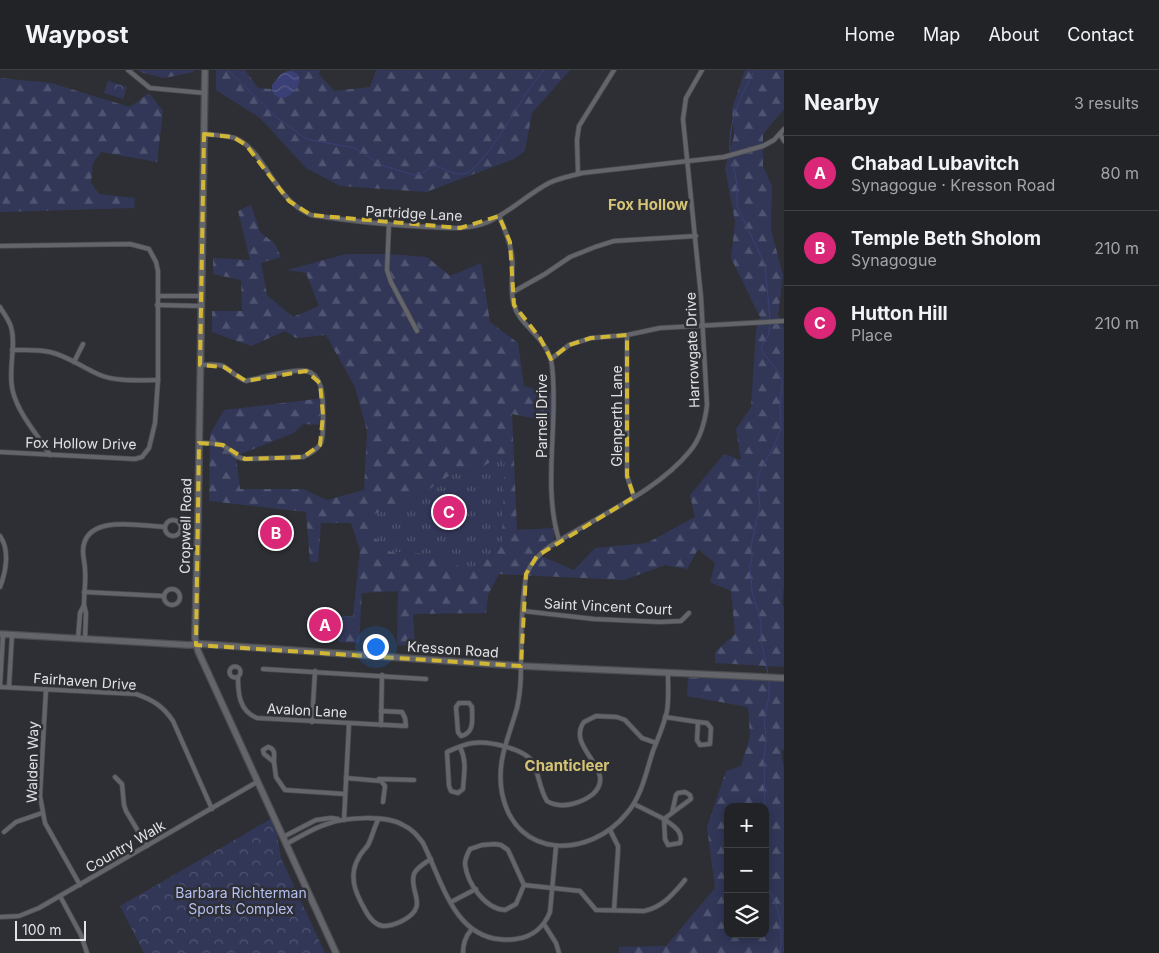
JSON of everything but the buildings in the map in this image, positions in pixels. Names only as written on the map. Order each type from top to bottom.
[{"type":"street","points":[[128,70],[150,88],[204,92]]},
{"type":"street","name":"Cropwell Road","points":[[205,70],[194,638],[257,782],[336,953]]},
{"type":"street","points":[[578,174],[577,140],[579,126],[614,70]]},
{"type":"street","name":"Harrowgate Drive","points":[[556,847],[537,841],[516,824],[508,810],[502,791],[501,776],[504,746],[517,705],[521,681],[526,574],[537,556],[559,540],[634,496],[672,470],[691,450],[705,421],[707,405],[696,236],[686,161],[683,110],[686,98],[702,70]]},
{"type":"street","name":"Partridge Lane","points":[[204,134],[233,137],[246,145],[283,195],[302,211],[310,215],[389,224],[460,228],[475,226],[499,216],[551,182],[578,174],[724,157],[763,146],[784,129]]},
{"type":"street","points":[[780,134],[784,141]]},
{"type":"street","name":"Parnell Drive","points":[[499,216],[510,242],[512,292],[516,310],[540,338],[551,359],[553,376],[553,514],[559,540]]},
{"type":"street","points":[[389,224],[387,270],[391,282],[417,331]]},
{"type":"street","points":[[512,292],[545,274],[570,257],[595,247],[614,242],[696,236]]},
{"type":"street","name":"Fox Hollow Drive","points":[[0,246],[130,244],[144,246],[149,249],[156,262],[158,271],[158,380],[155,423],[149,448],[142,457],[135,459],[0,452]]},
{"type":"street","points":[[158,296],[201,296]]},
{"type":"street","points":[[157,305],[201,306]]},
{"type":"street","points":[[0,307],[12,328],[11,385],[17,405],[50,455]]},
{"type":"street","points":[[551,359],[569,345],[591,338],[627,335],[660,328],[784,321]]},
{"type":"street","name":"Glenperth Lane","points":[[627,335],[627,476],[634,496]]},
{"type":"street","points":[[74,362],[82,344]]},
{"type":"street","points":[[12,350],[49,352],[63,356],[108,378],[158,380]]},
{"type":"street","points":[[199,443],[223,445],[238,458],[245,459],[303,457],[309,455],[322,440],[323,415],[320,382],[313,374],[306,371],[296,371],[246,381],[224,367],[200,365]]},
{"type":"street","points":[[174,520],[179,522],[181,527],[178,534],[173,536],[166,532],[165,527],[169,521],[174,520]]},
{"type":"street","points":[[82,639],[80,612],[84,605],[85,568],[83,548],[86,537],[93,530],[109,524],[165,527]]},
{"type":"street","points":[[0,536],[6,550],[4,579],[0,587]]},
{"type":"street","points":[[173,589],[178,591],[180,596],[178,601],[172,605],[167,603],[164,596],[166,591],[173,589]]},
{"type":"street","points":[[84,592],[164,596]]},
{"type":"street","name":"Saint Vincent Court","points":[[523,611],[594,619],[660,622],[681,621],[690,613]]},
{"type":"street","points":[[1,634],[0,687],[9,687],[12,635]]},
{"type":"street","name":"Kresson Road","points":[[1,634],[521,666],[784,678]]},
{"type":"street","points":[[263,669],[426,679]]},
{"type":"street","points":[[312,722],[315,671]]},
{"type":"street","points":[[283,837],[316,820],[331,818],[395,822],[411,830],[423,843],[451,902],[463,922],[471,930],[494,939],[508,940],[528,936],[544,924],[550,912],[556,847],[585,842],[602,835],[628,813],[634,804],[665,717],[668,701],[668,674]]},
{"type":"street","points":[[381,725],[382,675]]},
{"type":"street","name":"Avalon Lane","points":[[238,677],[239,697],[244,709],[256,718],[406,726],[402,712],[382,711]]},
{"type":"street","name":"Fairhaven Drive","points":[[9,687],[136,694],[156,702],[173,721],[212,808]]},
{"type":"street","name":"Walden Way","points":[[46,690],[40,796],[42,813],[50,832],[80,885]]},
{"type":"street","points":[[459,703],[469,703],[472,707],[471,730],[468,734],[461,736],[458,732],[456,707],[459,703]]},
{"type":"street","points":[[460,747],[465,764],[463,789],[458,793],[451,791],[448,786],[447,752],[460,747],[472,743],[488,743],[504,746],[526,754],[533,762],[547,801],[559,806],[584,800],[596,791],[600,784],[600,772],[580,737],[580,730],[584,722],[596,716],[617,717],[625,720],[642,738],[656,743]]},
{"type":"street","points":[[665,717],[707,723],[711,728],[710,744],[708,745],[700,745],[697,740],[698,722]]},
{"type":"street","points":[[342,820],[349,724]]},
{"type":"street","points":[[468,734],[472,743]]},
{"type":"street","points":[[274,762],[276,777],[285,790],[345,794]]},
{"type":"street","points":[[115,777],[122,784],[126,811],[147,846]]},
{"type":"street","points":[[346,778],[414,780]]},
{"type":"street","points":[[377,779],[384,786],[383,802]]},
{"type":"street","name":"Country Walk","points":[[0,916],[9,917],[29,913],[257,782]]},
{"type":"street","points":[[664,819],[691,799],[690,795],[685,792],[678,792],[672,813]]},
{"type":"street","points":[[634,804],[664,819],[678,829],[681,836],[680,843],[668,845],[665,839],[664,819]]},
{"type":"street","points":[[4,832],[16,822],[42,813]]},
{"type":"street","points":[[286,844],[315,828],[342,820]]},
{"type":"street","points":[[378,820],[368,845],[355,866],[353,882],[356,893],[374,922],[385,926],[403,920],[414,912],[417,904],[414,874],[421,865],[431,859]]},
{"type":"street","points":[[610,830],[618,851],[614,910]]},
{"type":"street","points":[[495,844],[501,845],[508,850],[524,880],[524,885],[516,904],[505,910],[493,908],[476,889],[465,864],[466,857],[472,848],[495,844]]},
{"type":"street","points":[[524,885],[580,891],[596,910],[650,910],[668,900],[685,880]]},
{"type":"street","points":[[451,902],[476,889]]},
{"type":"street","points":[[60,896],[81,935],[87,953]]},
{"type":"street","points":[[544,924],[556,943],[559,953]]},
{"type":"street","points":[[463,953],[466,936],[471,930]]},
{"type":"highlighted area","points":[[204,134],[233,137],[246,145],[289,201],[311,215],[460,228],[499,216],[510,242],[514,305],[540,338],[551,359],[569,345],[591,338],[627,335],[627,476],[634,497],[537,556],[526,574],[521,666],[196,645],[199,443],[223,445],[245,459],[303,457],[320,445],[323,415],[320,383],[306,371],[246,381],[224,367],[200,365]]},
{"type":"green space","points":[[138,70],[194,70],[194,72],[164,78]]},
{"type":"green space","points":[[216,70],[245,70],[258,88],[271,89],[290,70],[320,70],[319,74],[334,91],[370,87],[376,70],[570,70],[532,113],[525,151],[514,159],[426,192],[340,186],[306,168],[260,118],[216,90]]},
{"type":"green space","points":[[745,70],[784,70],[784,109],[763,134],[763,166],[772,186],[771,229],[783,276],[778,315],[784,327],[784,585],[782,604],[784,608],[784,667],[715,663],[715,652],[735,634],[731,591],[710,582],[715,563],[698,549],[687,569],[665,565],[624,580],[499,574],[488,595],[486,613],[413,614],[415,646],[397,645],[398,591],[362,593],[359,643],[338,642],[339,616],[353,616],[360,550],[351,523],[321,523],[318,562],[310,562],[306,512],[209,501],[210,434],[224,410],[324,398],[323,425],[303,424],[294,433],[236,456],[240,489],[303,489],[327,500],[364,490],[367,431],[355,387],[326,335],[296,338],[285,331],[251,346],[212,332],[212,311],[242,311],[241,280],[213,274],[213,258],[250,260],[238,211],[251,205],[260,232],[275,244],[281,257],[261,263],[267,295],[293,317],[319,306],[306,273],[287,270],[346,254],[388,254],[427,257],[450,276],[481,263],[490,322],[518,343],[524,386],[553,394],[553,422],[512,414],[517,530],[554,528],[554,543],[539,555],[574,570],[595,548],[647,543],[695,517],[690,495],[724,454],[741,460],[736,429],[751,407],[756,330],[760,317],[731,258],[735,222],[725,168],[734,136],[732,109]],"holes":[[[505,453],[502,543],[491,557],[469,571],[432,554],[391,552],[375,538],[369,516],[415,499],[453,473],[479,469]]]},
{"type":"green space","points":[[0,78],[51,83],[130,107],[149,93],[163,111],[157,162],[101,152],[93,163],[91,183],[99,194],[135,198],[134,208],[0,212]]},
{"type":"green space","points":[[108,81],[127,87],[123,99],[104,93]]},
{"type":"green space","points":[[505,453],[503,542],[491,557],[469,571],[432,554],[391,552],[375,538],[369,516],[415,499],[453,473],[479,469]]},
{"type":"green space","points":[[688,674],[784,678],[784,749],[781,751],[784,770],[784,953],[619,953],[619,947],[666,946],[715,888],[707,827],[726,771],[741,766],[750,736],[748,707],[687,696]]},
{"type":"green space","name":"Barbara Richterman Sports Complex","points":[[274,817],[281,858],[325,953],[144,953],[120,906]]},
{"type":"water","points":[[288,71],[295,72],[299,76],[297,87],[288,96],[282,98],[276,96],[272,91],[272,85],[281,74]]},
{"type":"waterway","points":[[228,70],[275,116],[306,139],[355,148],[381,165],[414,175],[421,174],[434,165],[459,174],[471,171],[489,151],[529,89],[544,70]]},
{"type":"waterway","points":[[730,150],[731,129],[736,108],[755,70]]},
{"type":"waterway","points":[[733,162],[737,185],[737,206],[765,265],[770,319]]},
{"type":"waterway","points":[[768,674],[761,640],[761,622],[752,591],[750,567],[752,557],[751,546],[760,506],[757,480],[781,429],[782,382],[778,371],[763,353],[761,347],[769,334],[770,324]]},
{"type":"waterway","points":[[765,803],[764,759],[766,737],[764,719],[769,697],[769,682]]},
{"type":"waterway","points":[[769,890],[777,908],[781,925],[780,953]]},
{"type":"place","name":"Hutton Hill","points":[[449,512]]},
{"type":"place","name":"Temple Beth Sholom","points":[[276,533]]},
{"type":"place","name":"Chabad Lubavitch","points":[[325,625]]},
{"type":"district","name":"Fox Hollow","points":[[648,204]]},
{"type":"district","name":"Chanticleer","points":[[567,765]]}]
